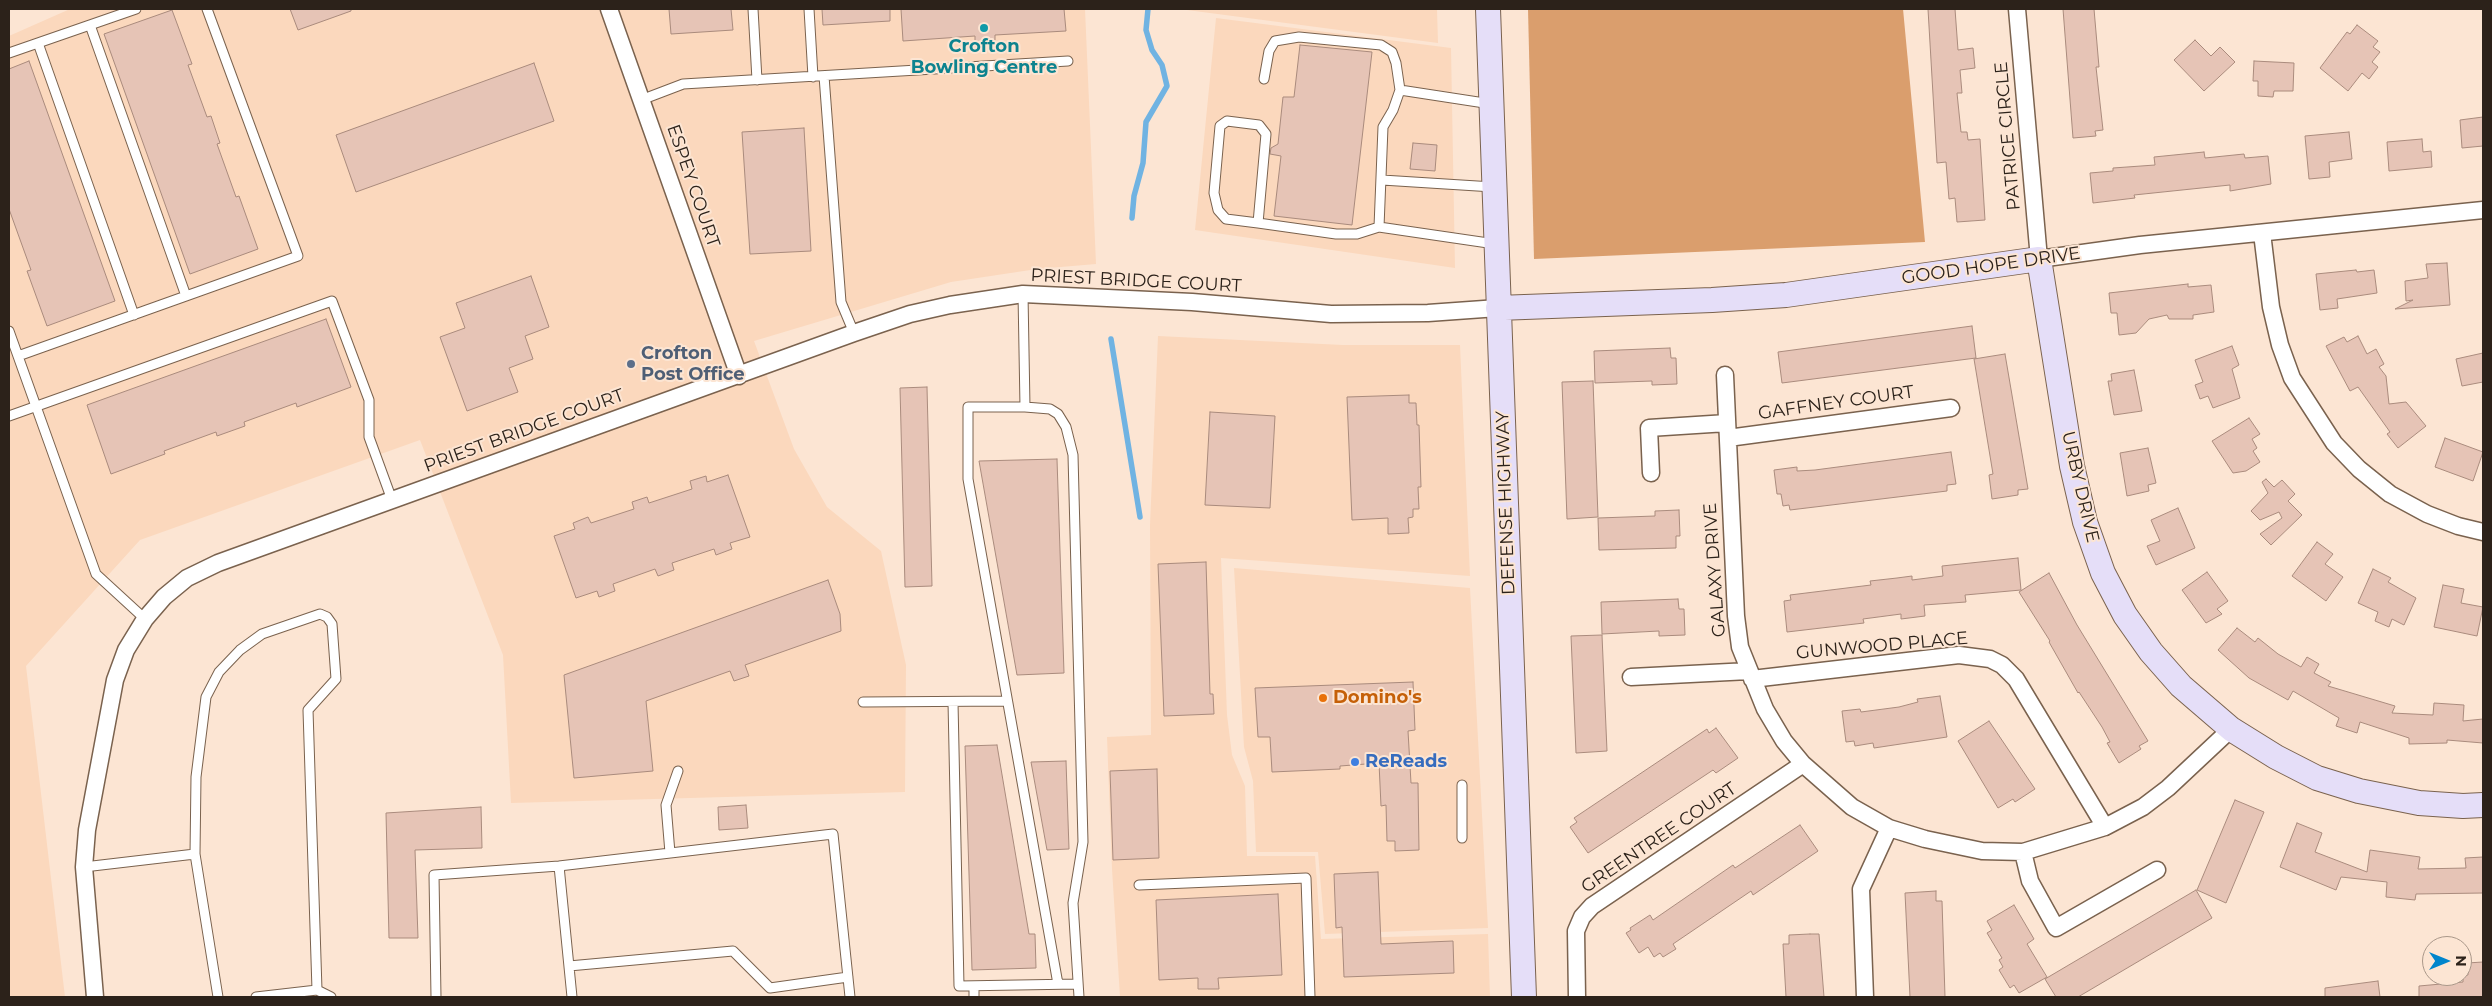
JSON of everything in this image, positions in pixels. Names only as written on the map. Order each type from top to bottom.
[{"type":"street","name":"ESPEY COURT","points":[[609,9],[739,376]]},
{"type":"street","name":"DEFENSE HIGHWAY","points":[[1488,9],[1524,997]]},
{"type":"street","name":"PATRICE CIRCLE","points":[[2017,9],[2039,259]]},
{"type":"street","name":"GOOD HOPE DRIVE","points":[[1498,308],[1712,300],[1786,295],[2140,245],[2483,210]]},
{"type":"street","points":[[2262,233],[2271,307],[2280,346],[2292,378],[2334,443],[2359,469],[2390,494],[2427,514],[2458,526],[2483,532]]},
{"type":"street","name":"URBY DRIVE","points":[[2039,259],[2072,466],[2085,522],[2103,573],[2125,615],[2151,652],[2181,686],[2231,729],[2276,757],[2317,778],[2342,786],[2419,803],[2463,806],[2483,805]]},
{"type":"street","name":"PRIEST BRIDGE COURT","points":[[95,997],[84,867],[88,830],[115,680],[126,650],[145,619],[172,590],[187,578],[218,563],[854,333],[910,314],[950,305],[1023,294],[1192,302],[1331,314],[1428,313],[1498,308]]},
{"type":"street","name":"GALAXY DRIVE","points":[[1725,375],[1736,616],[1740,648],[1750,675],[1784,741],[1803,764],[1852,807],[1890,828],[1955,846],[1982,851],[2023,852],[2105,827],[2143,807],[2168,788],[2231,729]]},
{"type":"street","name":"GAFFNEY COURT","points":[[1651,473],[1649,428],[1727,430],[1951,408]]},
{"type":"street","name":"GUNWOOD PLACE","points":[[1631,677],[1750,675],[1959,655],[1990,659],[2002,665],[2016,679],[2105,827]]},
{"type":"street","name":"GREENTREE COURT","points":[[1577,997],[1576,931],[1582,917],[1592,906],[1803,764]]},
{"type":"street","points":[[1865,997],[1861,889],[1890,828]]},
{"type":"street","points":[[2023,852],[2030,881],[2056,928],[2157,870]]},
{"type":"lane","points":[[9,53],[136,9]]},
{"type":"lane","points":[[18,356],[298,256],[207,9]]},
{"type":"lane","points":[[753,9],[757,80]]},
{"type":"lane","points":[[808,9],[813,76]]},
{"type":"lane","points":[[90,25],[186,296]]},
{"type":"lane","points":[[1264,79],[1268,51],[1275,41],[1299,37],[1381,45],[1392,52],[1396,63],[1400,90],[1393,110],[1383,127],[1379,227]]},
{"type":"lane","points":[[38,43],[134,315]]},
{"type":"lane","points":[[642,100],[683,84],[1068,62]]},
{"type":"lane","points":[[824,76],[841,302],[854,333]]},
{"type":"lane","points":[[1400,90],[1491,104]]},
{"type":"lane","points":[[1258,223],[1266,134],[1259,125],[1227,122],[1220,126],[1215,202],[1218,210],[1226,219],[1336,234],[1357,234],[1379,227],[1496,244]]},
{"type":"lane","points":[[1382,180],[1494,187]]},
{"type":"lane","points":[[1023,294],[1025,407]]},
{"type":"lane","points":[[9,416],[35,405],[332,300],[369,400],[369,437],[392,500]]},
{"type":"lane","points":[[9,331],[96,574],[145,619]]},
{"type":"lane","points":[[1058,984],[968,479],[968,407],[1025,407],[1050,410],[1058,414],[1066,427],[1073,455],[1083,842],[1073,903],[1079,997]]},
{"type":"lane","points":[[218,997],[195,854],[196,777],[206,697],[219,672],[240,650],[262,634],[320,614],[328,617],[332,624],[336,679],[308,710],[316,990]]},
{"type":"lane","points":[[864,702],[1007,702]]},
{"type":"lane","points":[[953,702],[959,986],[1077,984]]},
{"type":"lane","points":[[670,853],[666,805],[678,771]]},
{"type":"lane","points":[[1462,785],[1462,838]]},
{"type":"lane","points":[[436,997],[434,876],[560,866],[833,834],[850,997]]},
{"type":"lane","points":[[84,867],[195,854]]},
{"type":"lane","points":[[560,866],[572,997]]},
{"type":"lane","points":[[1139,885],[1306,878],[1310,997]]},
{"type":"lane","points":[[569,966],[733,951],[770,988],[848,977]]},
{"type":"lane","points":[[974,986],[974,997]]},
{"type":"lane","points":[[256,997],[316,990],[331,997]]},
{"type":"shaded area","points":[[70,9],[1085,9],[1096,264],[1037,269],[951,282],[754,341],[794,449],[827,507],[881,551],[906,665],[905,792],[511,803],[503,655],[420,440],[140,540],[26,666],[65,997],[9,997],[9,36]]},
{"type":"shaded area","points":[[1437,9],[1438,43],[1187,10]]},
{"type":"shaded area","points":[[1528,9],[1903,9],[1925,242],[1534,259]]},
{"type":"shaded area","points":[[1216,18],[1451,48],[1455,268],[1195,230]]},
{"type":"shaded area","points":[[1158,336],[1343,345],[1460,345],[1470,576],[1221,558],[1227,715],[1232,755],[1245,786],[1247,856],[1315,856],[1321,939],[1488,934],[1490,997],[1120,997],[1112,869],[1107,737],[1151,735],[1150,525]]},
{"type":"shaded area","points":[[1234,568],[1470,588],[1488,928],[1325,934],[1318,852],[1256,852],[1253,781],[1244,747]]},
{"type":"building","points":[[290,9],[351,9],[351,11],[298,30]]},
{"type":"building","points":[[669,9],[731,9],[733,30],[671,34]]},
{"type":"building","points":[[822,9],[890,9],[890,21],[823,25]]},
{"type":"building","name":"Crofton Bowling Centre","points":[[901,9],[1064,9],[1066,31],[995,35],[995,45],[975,46],[975,36],[903,41]]},
{"type":"building","points":[[1928,9],[1955,9],[1958,50],[1973,48],[1975,68],[1960,70],[1962,93],[1957,93],[1961,132],[1967,132],[1968,140],[1980,139],[1985,220],[1957,222],[1955,198],[1949,199],[1946,162],[1937,163]]},
{"type":"building","points":[[2063,9],[2094,9],[2099,67],[2096,67],[2103,130],[2095,131],[2096,136],[2073,138]]},
{"type":"building","points":[[172,10],[192,64],[188,65],[207,117],[211,116],[220,143],[217,144],[236,197],[239,196],[258,249],[190,274],[104,34]]},
{"type":"building","points":[[2357,25],[2378,41],[2373,47],[2380,52],[2372,62],[2378,67],[2369,79],[2362,73],[2348,91],[2320,68],[2347,32],[2350,34]]},
{"type":"building","points":[[2195,40],[2211,56],[2220,47],[2235,62],[2204,91],[2174,60]]},
{"type":"building","points":[[1300,45],[1372,52],[1352,225],[1274,216],[1281,156],[1270,154],[1271,148],[1278,144],[1283,97],[1294,97]]},
{"type":"building","points":[[29,61],[115,301],[47,326],[27,271],[31,270],[9,209],[9,69]]},
{"type":"building","points":[[2254,61],[2294,63],[2293,91],[2274,91],[2273,97],[2258,96],[2258,81],[2253,81]]},
{"type":"building","points":[[534,63],[554,121],[356,192],[336,135]]},
{"type":"building","points":[[2483,117],[2483,146],[2462,148],[2460,120]]},
{"type":"building","points":[[804,128],[811,251],[750,254],[742,132]]},
{"type":"building","points":[[2349,132],[2352,159],[2329,162],[2330,177],[2309,179],[2305,136]]},
{"type":"building","points":[[2422,139],[2423,152],[2431,151],[2432,167],[2389,171],[2387,142]]},
{"type":"building","points":[[1413,143],[1437,145],[1435,171],[1410,169]]},
{"type":"building","points":[[2204,152],[2205,158],[2244,154],[2245,158],[2268,156],[2271,184],[2230,191],[2230,185],[2134,195],[2135,198],[2093,203],[2090,173],[2113,171],[2113,168],[2155,165],[2154,157]]},
{"type":"building","points":[[2447,263],[2450,305],[2395,309],[2413,300],[2406,301],[2405,281],[2428,278],[2426,264]]},
{"type":"building","points":[[2356,270],[2357,272],[2374,270],[2377,293],[2337,299],[2338,308],[2320,310],[2316,274]]},
{"type":"building","points":[[531,276],[549,327],[525,336],[533,359],[509,368],[518,392],[467,411],[440,337],[465,328],[456,303]]},
{"type":"building","points":[[2188,284],[2188,287],[2211,285],[2214,312],[2193,315],[2193,319],[2169,319],[2167,315],[2149,319],[2136,333],[2119,335],[2117,313],[2111,313],[2109,293]]},
{"type":"building","points":[[326,319],[351,387],[297,407],[296,403],[244,422],[245,426],[217,436],[216,432],[164,451],[165,454],[111,474],[87,405]]},
{"type":"building","points":[[1972,326],[1976,358],[1782,383],[1778,352]]},
{"type":"building","points":[[2358,336],[2367,354],[2376,349],[2384,364],[2379,367],[2386,376],[2389,404],[2406,402],[2426,426],[2398,448],[2387,434],[2390,432],[2358,387],[2350,391],[2326,346],[2344,337],[2347,342]]},
{"type":"building","points":[[2232,346],[2239,365],[2232,369],[2240,398],[2213,408],[2208,396],[2200,399],[2195,385],[2203,382],[2195,360]]},
{"type":"building","points":[[1670,348],[1671,358],[1676,358],[1677,384],[1652,385],[1652,381],[1595,383],[1594,351]]},
{"type":"building","points":[[2483,353],[2483,382],[2462,386],[2456,359]]},
{"type":"building","points":[[2005,354],[2028,489],[2018,490],[2018,495],[1992,499],[1989,475],[1993,474],[1974,359]]},
{"type":"building","points":[[2134,370],[2142,411],[2114,415],[2108,381],[2112,381],[2111,374]]},
{"type":"building","points":[[1593,381],[1598,517],[1567,519],[1562,382]]},
{"type":"building","points":[[927,387],[932,586],[905,587],[900,388]]},
{"type":"building","points":[[1409,395],[1409,403],[1416,403],[1417,425],[1419,425],[1421,487],[1418,487],[1419,509],[1413,509],[1413,517],[1408,518],[1409,533],[1388,534],[1388,518],[1352,520],[1347,397]]},
{"type":"building","points":[[1210,412],[1275,416],[1270,508],[1205,505]]},
{"type":"building","points":[[2249,418],[2260,434],[2252,439],[2257,448],[2253,451],[2260,462],[2246,471],[2233,473],[2212,441]]},
{"type":"building","points":[[2445,438],[2483,452],[2473,481],[2435,467]]},
{"type":"building","points":[[2148,448],[2156,483],[2148,485],[2149,491],[2127,496],[2120,453]]},
{"type":"building","points":[[1951,452],[1956,484],[1947,485],[1947,491],[1790,510],[1789,505],[1783,506],[1781,494],[1777,494],[1774,470],[1797,467],[1797,471],[1815,470]]},
{"type":"building","points":[[1057,459],[1064,673],[1017,675],[979,461]]},
{"type":"building","points":[[728,475],[750,537],[730,543],[732,549],[716,555],[714,549],[672,563],[674,570],[658,576],[655,569],[613,584],[615,591],[599,597],[597,591],[576,598],[554,536],[575,529],[573,523],[588,517],[591,523],[634,509],[632,502],[647,497],[649,503],[692,489],[690,481],[706,476],[707,482]]},
{"type":"building","points":[[2266,479],[2274,487],[2282,480],[2295,494],[2288,501],[2302,515],[2271,545],[2260,534],[2282,518],[2279,512],[2260,520],[2251,511],[2268,493],[2262,482]]},
{"type":"building","points":[[2178,508],[2195,548],[2156,565],[2147,546],[2160,541],[2151,520]]},
{"type":"building","points":[[1679,510],[1680,536],[1676,536],[1676,548],[1599,550],[1598,518],[1655,516],[1655,511]]},
{"type":"building","points":[[2317,542],[2333,554],[2325,564],[2343,577],[2326,601],[2292,576]]},
{"type":"building","points":[[2018,558],[2021,590],[1965,595],[1966,602],[1924,605],[1925,616],[1901,619],[1901,614],[1863,619],[1864,623],[1787,632],[1784,601],[1791,600],[1790,595],[1871,585],[1870,581],[1912,576],[1912,580],[1943,576],[1942,566]]},
{"type":"building","points":[[1206,562],[1210,694],[1213,694],[1214,714],[1164,716],[1158,564]]},
{"type":"building","points":[[2373,569],[2391,578],[2388,582],[2416,598],[2404,625],[2392,619],[2389,627],[2375,621],[2378,612],[2358,603]]},
{"type":"building","points":[[2207,572],[2228,601],[2217,609],[2222,614],[2206,623],[2182,590]]},
{"type":"building","points":[[2049,573],[2077,625],[2148,741],[2139,746],[2141,749],[2119,763],[2107,743],[2110,742],[2102,727],[2078,693],[2050,641],[2019,592]]},
{"type":"building","points":[[828,580],[840,614],[841,631],[745,665],[749,676],[734,681],[730,671],[646,701],[653,771],[574,778],[564,675]]},
{"type":"building","points":[[2443,585],[2464,589],[2461,603],[2483,607],[2477,636],[2434,627]]},
{"type":"building","points":[[1678,599],[1679,609],[1684,609],[1685,635],[1659,636],[1659,631],[1602,634],[1601,602]]},
{"type":"building","points":[[2237,628],[2255,642],[2258,638],[2278,654],[2301,667],[2307,657],[2319,664],[2314,673],[2331,682],[2328,686],[2395,706],[2392,713],[2433,715],[2434,703],[2464,705],[2463,721],[2483,719],[2483,743],[2447,740],[2447,743],[2409,744],[2409,738],[2360,722],[2357,733],[2336,726],[2339,718],[2293,691],[2288,700],[2249,678],[2218,650]]},
{"type":"building","points":[[1602,635],[1607,751],[1576,753],[1571,636]]},
{"type":"building","points":[[1413,682],[1415,730],[1408,731],[1411,783],[1418,783],[1419,850],[1395,851],[1395,841],[1387,841],[1386,805],[1381,806],[1379,763],[1340,766],[1340,769],[1272,772],[1270,737],[1258,737],[1255,688]]},
{"type":"building","points":[[1940,696],[1947,737],[1874,748],[1873,743],[1855,746],[1854,741],[1846,742],[1842,711],[1860,709],[1861,712],[1899,707],[1918,702],[1917,699]]},
{"type":"building","points":[[1989,721],[2035,789],[2015,802],[2013,799],[1998,808],[1958,741]]},
{"type":"building","points":[[1716,728],[1738,758],[1716,773],[1713,770],[1588,853],[1570,827],[1577,822],[1574,818],[1707,729],[1709,733]]},
{"type":"building","points":[[997,745],[1029,934],[1035,934],[1036,968],[972,970],[965,746]]},
{"type":"building","points":[[1066,761],[1069,849],[1047,850],[1031,762]]},
{"type":"building","points":[[1157,769],[1159,858],[1113,860],[1110,771]]},
{"type":"building","points":[[2235,800],[2264,812],[2226,903],[2197,890]]},
{"type":"building","points":[[746,805],[748,828],[719,830],[718,807]]},
{"type":"building","points":[[481,807],[482,848],[415,850],[418,938],[389,938],[386,813]]},
{"type":"building","points":[[2297,823],[2322,833],[2315,852],[2367,872],[2370,850],[2420,857],[2418,869],[2466,868],[2465,858],[2483,857],[2483,893],[2416,894],[2415,900],[2386,897],[2387,882],[2341,877],[2336,890],[2280,867]]},
{"type":"building","points":[[1800,825],[1818,851],[1753,895],[1751,891],[1673,944],[1676,949],[1663,957],[1660,953],[1654,957],[1648,947],[1639,953],[1626,933],[1631,930],[1630,928],[1650,915],[1653,920],[1733,865],[1735,868]]},
{"type":"building","points":[[1378,872],[1381,944],[1453,941],[1454,973],[1344,977],[1342,927],[1336,928],[1334,874]]},
{"type":"building","points":[[2196,890],[2212,918],[2078,997],[2056,997],[2045,979]]},
{"type":"building","points":[[1936,891],[1936,901],[1942,901],[1945,997],[1910,997],[1905,893]]},
{"type":"building","points":[[1278,894],[1282,975],[1218,978],[1219,989],[1198,989],[1198,978],[1159,980],[1156,900]]},
{"type":"building","points":[[2014,905],[2034,939],[2027,944],[2047,977],[2019,993],[2014,985],[2010,988],[1999,970],[2003,967],[1999,960],[2002,958],[1987,933],[1992,930],[1987,921]]},
{"type":"building","points":[[1819,934],[1824,997],[1786,997],[1783,944],[1789,944],[1789,935]]},
{"type":"building","points":[[2483,962],[2483,997],[2419,997],[2419,986],[2472,986],[2472,963]]},
{"type":"building","points":[[2378,981],[2380,997],[2325,997],[2325,988]]},
{"type":"waterway","points":[[1132,218],[1134,196],[1143,163],[1146,122],[1167,86],[1162,65],[1152,50],[1146,30],[1148,9]]},
{"type":"waterway","points":[[1111,339],[1140,517]]},
{"type":"place","name":"Crofton Bowling Centre","points":[[984,28]]},
{"type":"place","name":"Crofton Post Office","points":[[631,364]]},
{"type":"place","name":"Domino's","points":[[1323,698]]},
{"type":"place","name":"ReReads","points":[[1355,762]]}]
